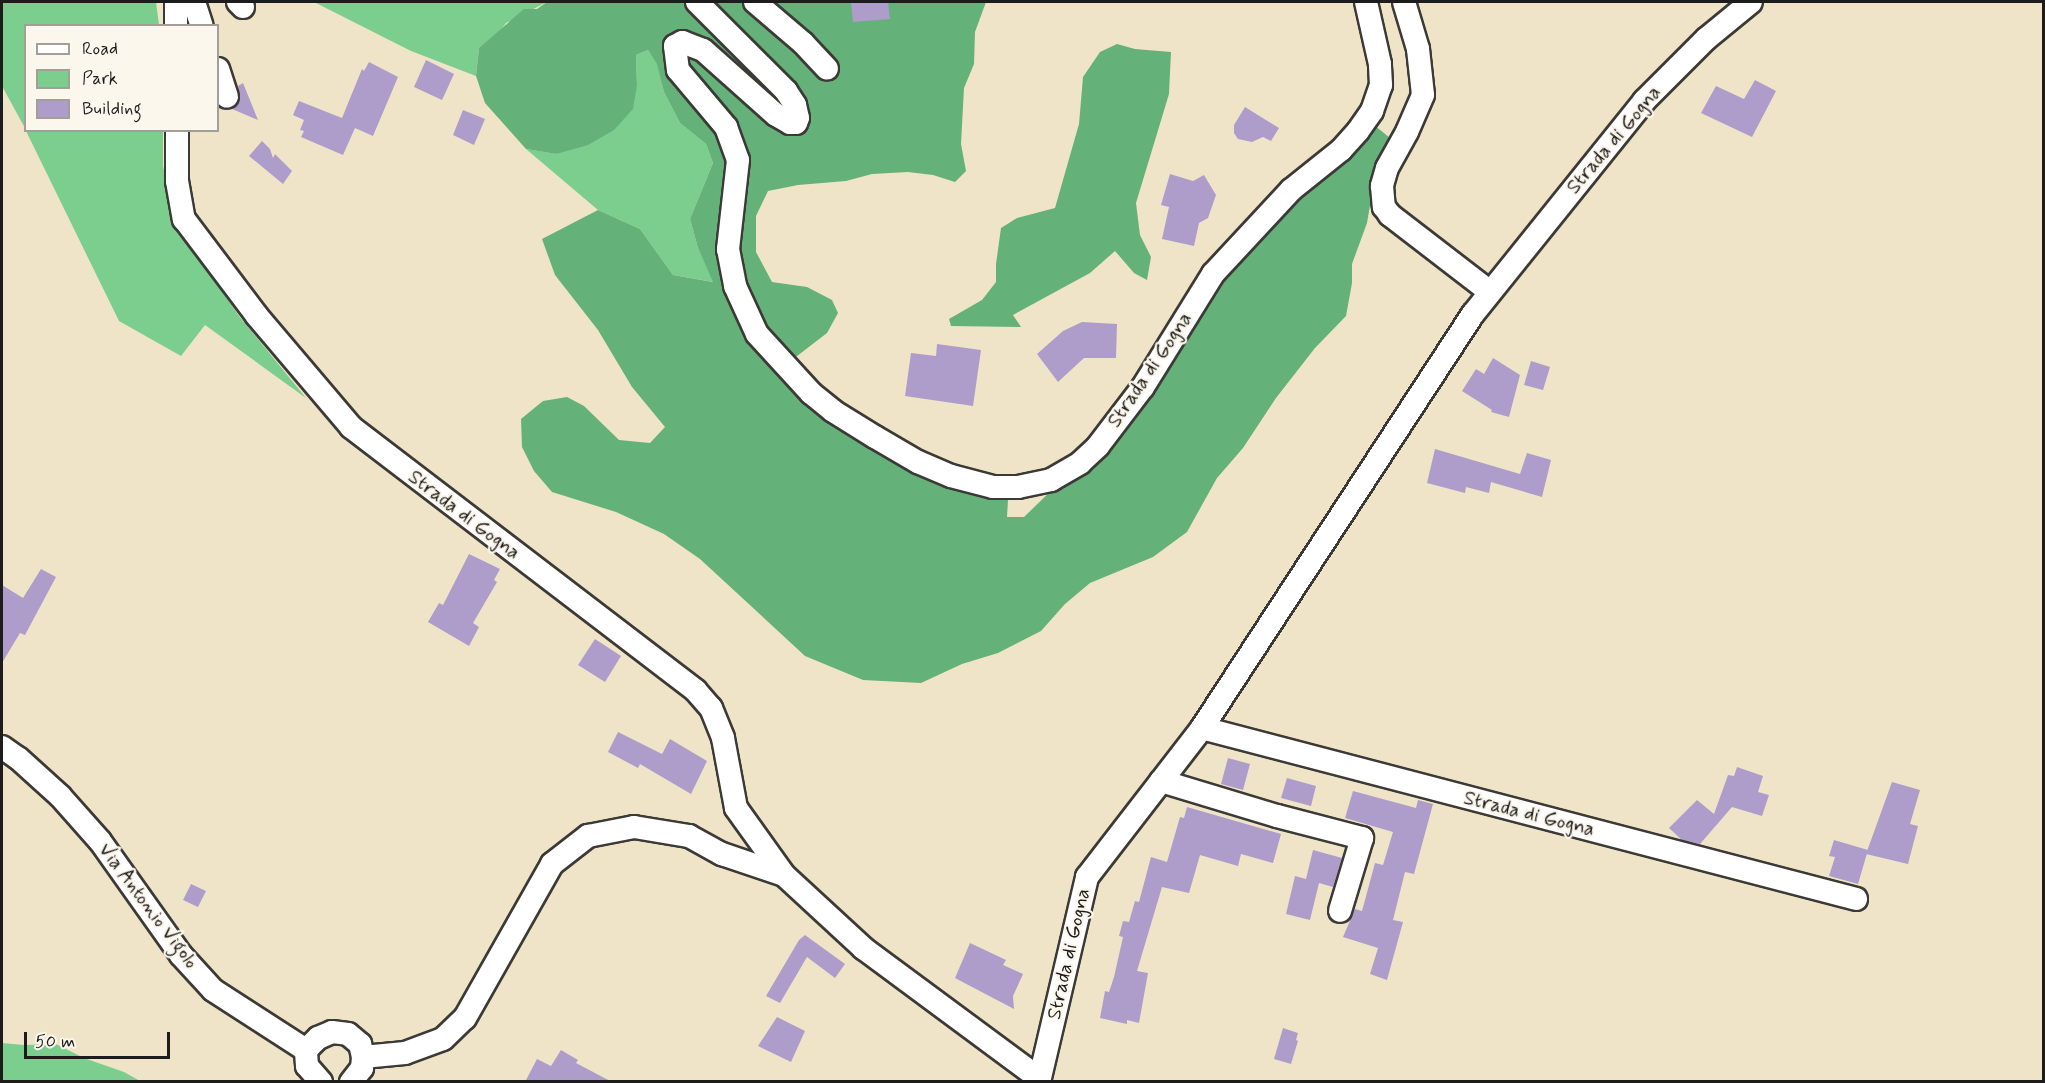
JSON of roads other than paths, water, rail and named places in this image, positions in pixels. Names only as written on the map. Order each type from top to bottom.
[{"type":"street","points":[[176,2],[176,24]]},
{"type":"street","points":[[194,2],[201,24]]},
{"type":"street","name":"Strada di Gogna","points":[[697,2],[786,92],[795,105],[798,118],[796,123],[790,123],[776,115],[703,50],[682,42],[675,46],[678,70],[726,127],[738,160],[728,249],[735,286],[757,334],[812,393],[833,411],[918,462],[951,476],[993,487],[1037,485],[1080,463],[1098,446],[1143,387],[1213,274],[1291,190],[1341,150],[1372,111],[1381,85],[1380,64],[1366,2]]},
{"type":"street","points":[[754,2],[803,44],[827,69]]},
{"type":"street","points":[[1404,2],[1418,49],[1423,95],[1407,132],[1387,168],[1382,186],[1384,207],[1390,216],[1490,292]]},
{"type":"street","name":"Strada di Gogna","points":[[177,132],[177,180],[184,219],[256,316],[351,427],[704,699],[711,708],[723,738],[736,808],[784,875],[863,948],[1040,1080],[1086,877],[1202,728],[1490,292],[1644,100],[1706,39],[1751,2]]},
{"type":"street","points":[[219,72],[227,97]]},
{"type":"street","name":"Strada di Gogna","points":[[1213,274],[1210,268],[1220,249]]},
{"type":"street","name":"Strada di Gogna","points":[[1202,728],[1856,899]]},
{"type":"street","name":"Via Antonio Vigolo","points":[[2,747],[18,758],[60,796],[100,841],[181,955],[213,990],[306,1050]]},
{"type":"street","points":[[1161,781],[1277,816],[1362,838],[1340,912]]},
{"type":"street","name":"Strada di Gogna","points":[[363,1057],[405,1053],[443,1039],[465,1018],[552,864],[588,836],[634,827],[689,836],[722,854],[784,875]]},
{"type":"street","points":[[321,1082],[307,1066],[306,1050],[318,1038],[332,1032],[348,1034],[360,1044],[363,1057],[362,1068],[351,1082]]}]
